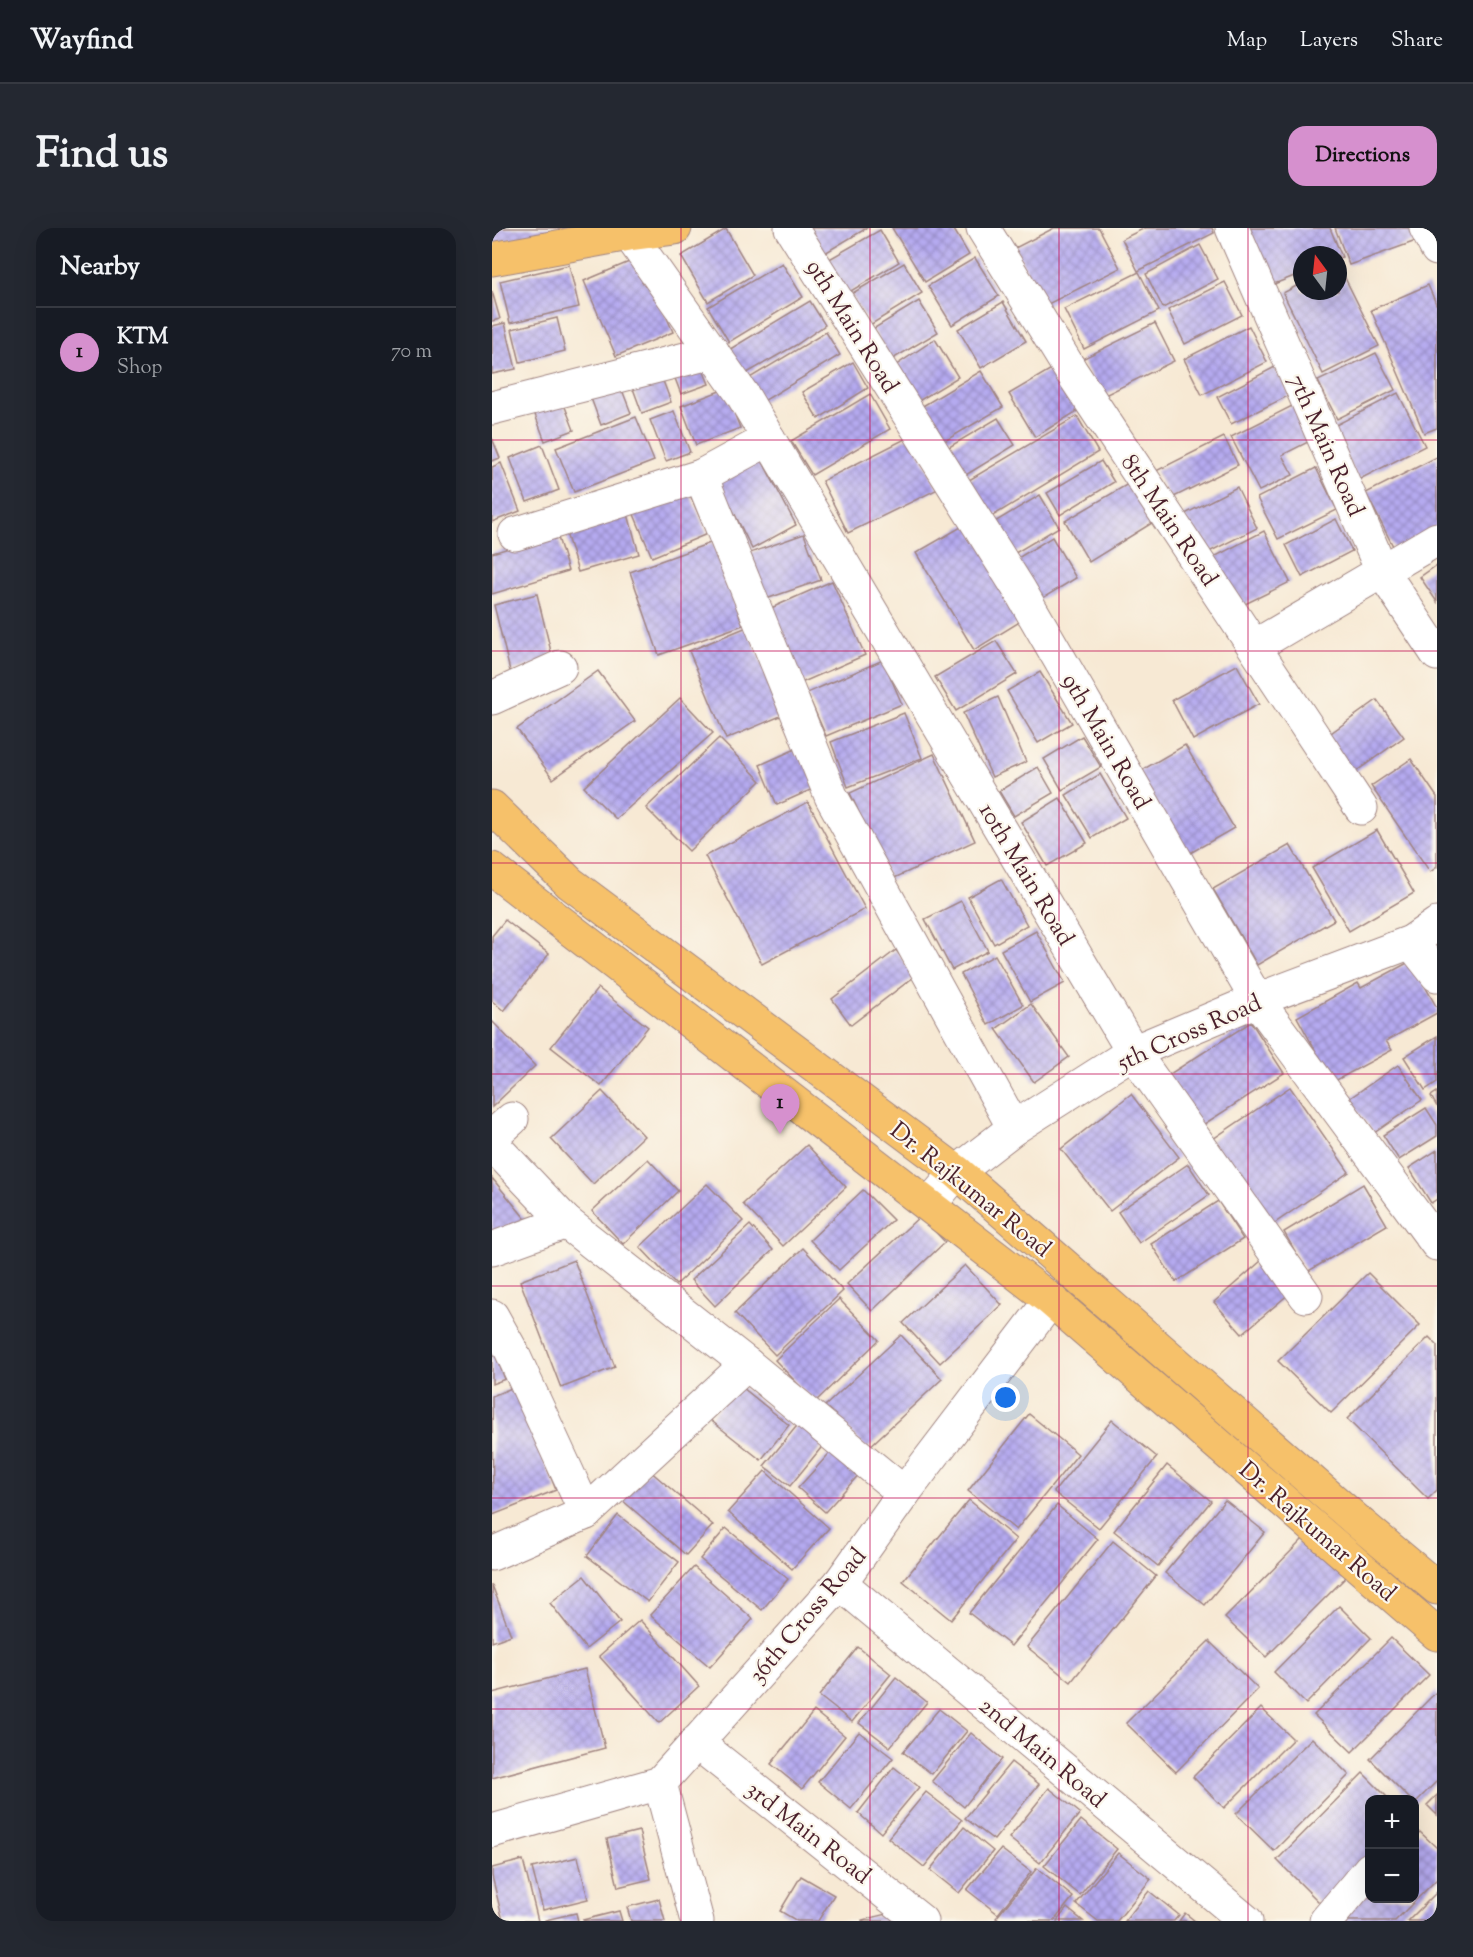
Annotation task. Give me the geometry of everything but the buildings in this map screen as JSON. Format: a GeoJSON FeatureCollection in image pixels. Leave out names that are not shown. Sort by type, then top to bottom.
{"type":"FeatureCollection","features":[{"type":"Feature","properties":{"kind":"main road"},"geometry":{"type":"LineString","coordinates":[[492,259],[629,231],[675,228]]}},
{"type":"Feature","properties":{"kind":"main road","name":"Dr. Rajkumar Road"},"geometry":{"type":"LineString","coordinates":[[492,807],[570,883],[957,1172],[1437,1588]]}},
{"type":"Feature","properties":{"kind":"main road","name":"Dr. Rajkumar Road"},"geometry":{"type":"LineString","coordinates":[[492,869],[1052,1300],[1437,1634]]}},
{"type":"Feature","properties":{"kind":"street","name":"9th Main Road"},"geometry":{"type":"LineString","coordinates":[[791,228],[1018,589],[1257,1000],[1437,1244]]}},
{"type":"Feature","properties":{"kind":"street","name":"8th Main Road"},"geometry":{"type":"LineString","coordinates":[[983,228],[1071,371],[1361,808]]}},
{"type":"Feature","properties":{"kind":"street","name":"7th Main Road"},"geometry":{"type":"LineString","coordinates":[[1232,228],[1382,571],[1437,654]]}},
{"type":"Feature","properties":{"kind":"street"},"geometry":{"type":"LineString","coordinates":[[1426,228],[1437,249]]}},
{"type":"Feature","properties":{"kind":"street","name":"10th Main Road"},"geometry":{"type":"LineString","coordinates":[[629,231],[742,394],[1133,1052],[1306,1296]]}},
{"type":"Feature","properties":{"kind":"street"},"geometry":{"type":"LineString","coordinates":[[492,408],[712,352]]}},
{"type":"Feature","properties":{"kind":"street"},"geometry":{"type":"LineString","coordinates":[[515,534],[700,476],[769,439]]}},
{"type":"Feature","properties":{"kind":"street"},"geometry":{"type":"LineString","coordinates":[[700,476],[831,796],[1014,1128]]}},
{"type":"Feature","properties":{"kind":"street"},"geometry":{"type":"LineString","coordinates":[[1255,646],[1437,539]]}},
{"type":"Feature","properties":{"kind":"street"},"geometry":{"type":"LineString","coordinates":[[492,698],[560,667]]}},
{"type":"Feature","properties":{"kind":"street","name":"5th Cross Road"},"geometry":{"type":"LineString","coordinates":[[929,1205],[957,1172],[1014,1128],[1133,1052],[1424,933]]}},
{"type":"Feature","properties":{"kind":"street"},"geometry":{"type":"LineString","coordinates":[[1424,933],[1437,975]]}},
{"type":"Feature","properties":{"kind":"street"},"geometry":{"type":"LineString","coordinates":[[492,1144],[566,1222],[747,1364],[904,1493]]}},
{"type":"Feature","properties":{"kind":"street"},"geometry":{"type":"LineString","coordinates":[[492,1249],[566,1222]]}},
{"type":"Feature","properties":{"kind":"street","name":"36th Cross Road"},"geometry":{"type":"LineString","coordinates":[[660,1783],[840,1583],[904,1493],[1052,1300]]}},
{"type":"Feature","properties":{"kind":"street"},"geometry":{"type":"LineString","coordinates":[[492,1316],[511,1350],[586,1513]]}},
{"type":"Feature","properties":{"kind":"street"},"geometry":{"type":"LineString","coordinates":[[492,1554],[586,1513],[747,1364]]}},
{"type":"Feature","properties":{"kind":"street","name":"2nd Main Road"},"geometry":{"type":"LineString","coordinates":[[840,1583],[1246,1921]]}},
{"type":"Feature","properties":{"kind":"street","name":"3rd Main Road"},"geometry":{"type":"LineString","coordinates":[[696,1742],[921,1921]]}},
{"type":"Feature","properties":{"kind":"street"},"geometry":{"type":"LineString","coordinates":[[492,1831],[660,1783],[697,1921]]}},
{"type":"Feature","properties":{"kind":"street"},"geometry":{"type":"LineString","coordinates":[[1326,1921],[1365,1875]]}},
{"type":"Feature","properties":{"kind":"place","name":"KTM"},"geometry":{"type":"Point","coordinates":[780,1134]}}]}
